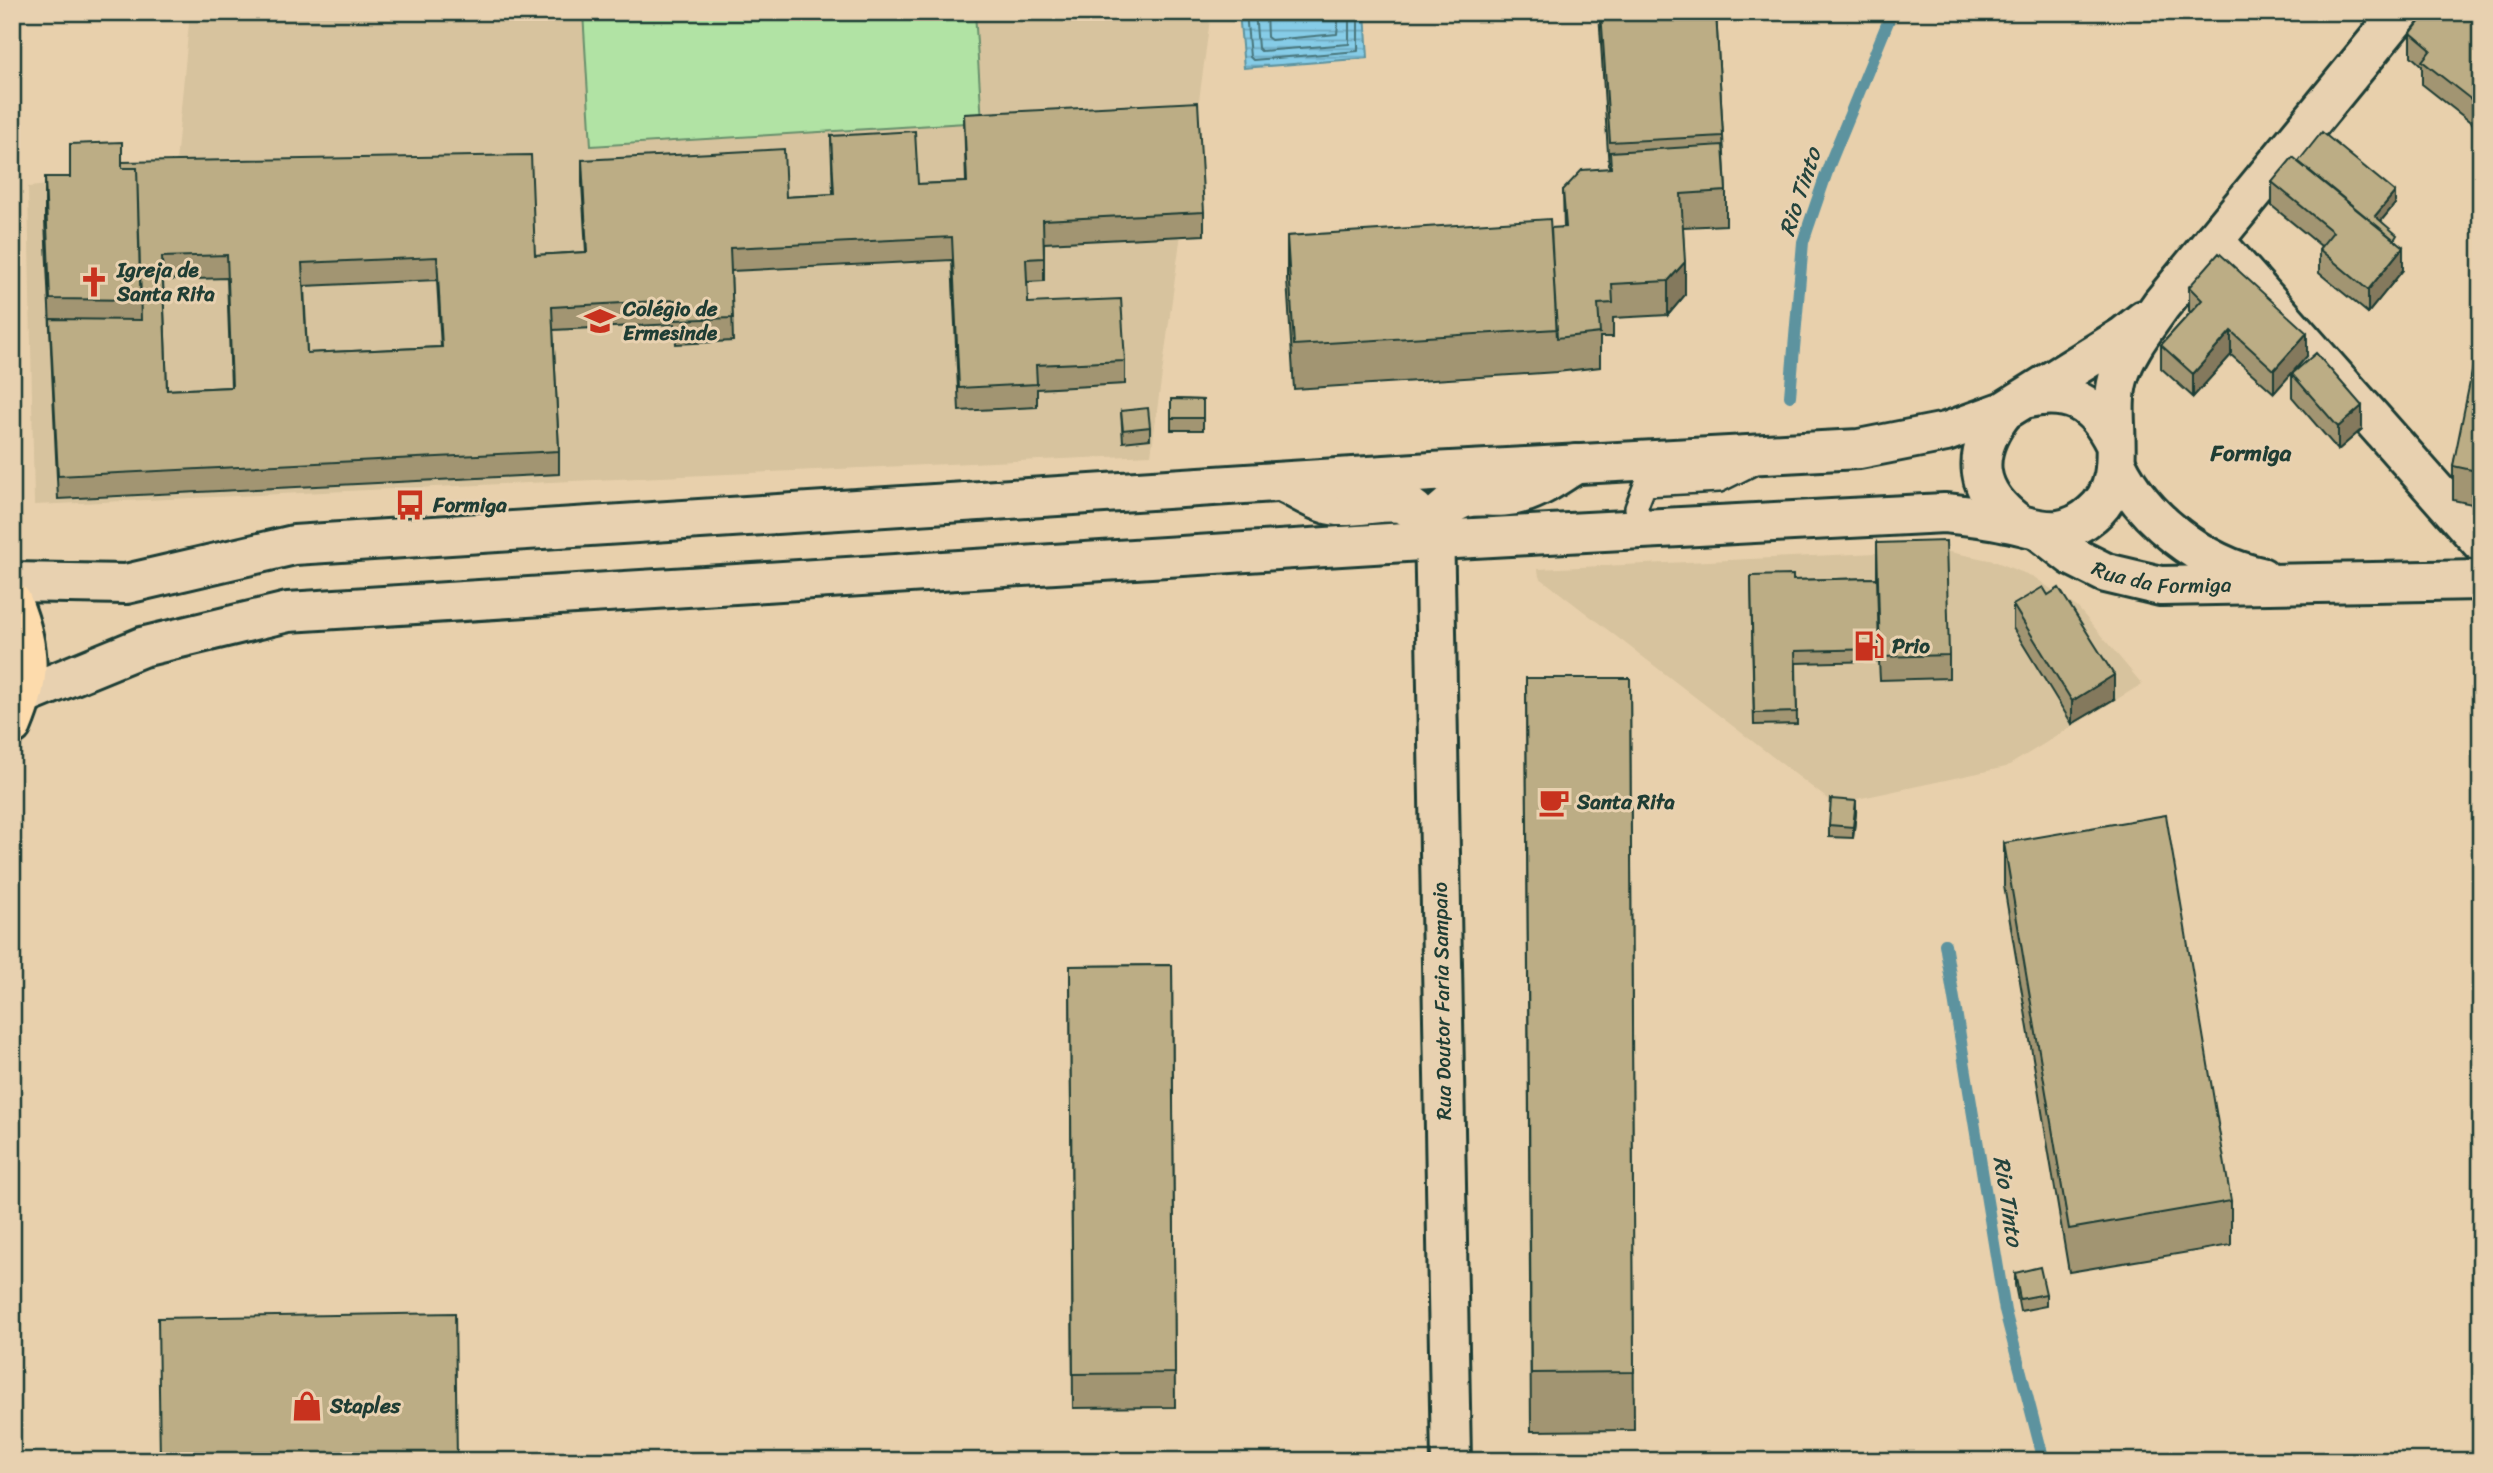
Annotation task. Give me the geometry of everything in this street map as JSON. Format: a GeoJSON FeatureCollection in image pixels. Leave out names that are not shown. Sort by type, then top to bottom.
{"type":"FeatureCollection","features":[{"type":"Feature","properties":{"kind":"main road"},"geometry":{"type":"LineString","coordinates":[[19,710],[142,647],[288,612],[1433,541],[1944,513],[2062,530],[2083,522],[2101,508],[2112,488],[2116,454],[2113,405],[2119,376],[2132,347],[2161,305],[2402,12]]}},
{"type":"Feature","properties":{"kind":"main road"},"geometry":{"type":"LineString","coordinates":[[2214,240],[2481,542]]}},
{"type":"Feature","properties":{"kind":"main road"},"geometry":{"type":"LineString","coordinates":[[2029,527],[2001,511],[1988,493],[1981,472],[1982,449],[1990,429],[2013,405],[2124,336],[2161,305]]}},
{"type":"Feature","properties":{"kind":"main road"},"geometry":{"type":"LineString","coordinates":[[12,582],[126,584],[294,545],[1576,464],[1859,449],[1946,432],[2044,394],[2066,396],[2088,405],[2104,422],[2116,454]]}},
{"type":"Feature","properties":{"kind":"main road","name":"Rua da Formiga"},"geometry":{"type":"LineString","coordinates":[[2116,454],[2130,491],[2172,533],[2210,557],[2256,576],[2294,583]]}},
{"type":"Feature","properties":{"kind":"main road"},"geometry":{"type":"LineString","coordinates":[[1433,541],[1434,521],[1447,505],[1467,496],[1523,493],[1576,464]]}},
{"type":"Feature","properties":{"kind":"main road"},"geometry":{"type":"LineString","coordinates":[[1286,484],[1334,506],[1389,502],[1414,508],[1424,519],[1433,541]]}},
{"type":"Feature","properties":{"kind":"main road","name":"Rua da Formiga"},"geometry":{"type":"LineString","coordinates":[[2029,527],[2072,556],[2106,573],[2161,586],[2481,580]]}},
{"type":"Feature","properties":{"kind":"main road","name":"Rua Doutor Faria Sampaio"},"geometry":{"type":"LineString","coordinates":[[1433,541],[1451,1461]]}},
{"type":"Feature","properties":{"kind":"main road"},"geometry":{"type":"LineString","coordinates":[[12,602],[26,637],[19,710]]}},
{"type":"Feature","properties":{"kind":"lane"},"geometry":{"type":"LineString","coordinates":[[1647,530],[1636,508],[1645,485],[1719,481],[1772,454]]}},
{"type":"Feature","properties":{"kind":"shaded area","name":"Colégio de Ermesinde"},"geometry":{"type":"Polygon","coordinates":[[[190,12],[1211,12],[1151,455],[34,505],[28,187],[175,173],[190,12]]]}},
{"type":"Feature","properties":{"kind":"shaded area","name":"Prio"},"geometry":{"type":"Polygon","coordinates":[[[1940,550],[1994,561],[2034,577],[2078,608],[2142,684],[2006,767],[1834,804],[1539,577],[1538,569],[1940,550]]]}},
{"type":"Feature","properties":{"kind":"green space"},"geometry":{"type":"Polygon","coordinates":[[[583,12],[975,12],[982,122],[591,146],[583,12]]]}},
{"type":"Feature","properties":{"kind":"water"},"geometry":{"type":"Polygon","coordinates":[[[1239,12],[1365,12],[1368,58],[1244,68],[1239,12]]]}},
{"type":"Feature","properties":{"kind":"building"},"geometry":{"type":"Polygon","coordinates":[[[1601,12],[1716,12],[1723,136],[1610,142],[1601,12]]]}},
{"type":"Feature","properties":{"kind":"building"},"geometry":{"type":"Polygon","coordinates":[[[2427,12],[2481,12],[2481,92],[2473,101],[2422,61],[2431,50],[2411,33],[2427,12]]]}},
{"type":"Feature","properties":{"kind":"building"},"geometry":{"type":"Polygon","coordinates":[[[1198,102],[1204,212],[1043,220],[1044,258],[1026,259],[1028,303],[1121,299],[1125,361],[1036,365],[1037,384],[959,388],[952,237],[730,248],[733,318],[676,320],[675,300],[552,307],[559,451],[58,476],[50,319],[141,320],[137,168],[122,168],[122,162],[531,155],[535,255],[587,252],[582,160],[784,149],[786,197],[834,194],[831,136],[915,131],[918,184],[967,182],[964,114],[1198,102]],[[227,255],[162,257],[167,390],[232,387],[227,255]],[[437,257],[302,263],[307,353],[442,347],[437,257]]]}},
{"type":"Feature","properties":{"kind":"building"},"geometry":{"type":"Polygon","coordinates":[[[2322,132],[2395,192],[2375,216],[2397,235],[2394,240],[2298,162],[2322,132]]]}},
{"type":"Feature","properties":{"kind":"building","name":"Igreja de Santa Rita"},"geometry":{"type":"Polygon","coordinates":[[[122,142],[122,168],[137,168],[141,300],[50,299],[45,177],[70,177],[70,144],[122,142]]]}},
{"type":"Feature","properties":{"kind":"building"},"geometry":{"type":"Polygon","coordinates":[[[1723,145],[1726,191],[1681,194],[1685,262],[1668,281],[1612,284],[1613,303],[1598,304],[1600,333],[1557,338],[1551,228],[1566,227],[1563,190],[1582,170],[1611,168],[1610,152],[1723,145]]]}},
{"type":"Feature","properties":{"kind":"building"},"geometry":{"type":"Polygon","coordinates":[[[2293,157],[2403,247],[2368,290],[2319,249],[2333,232],[2272,182],[2293,157]]]}},
{"type":"Feature","properties":{"kind":"building"},"geometry":{"type":"Polygon","coordinates":[[[1550,219],[1557,329],[1294,345],[1287,236],[1550,219]]]}},
{"type":"Feature","properties":{"kind":"building"},"geometry":{"type":"Polygon","coordinates":[[[2219,253],[2307,333],[2274,370],[2231,331],[2193,374],[2161,345],[2202,300],[2189,287],[2219,253]]]}},
{"type":"Feature","properties":{"kind":"building"},"geometry":{"type":"Polygon","coordinates":[[[2478,342],[2481,343],[2481,472],[2453,466],[2478,342]]]}},
{"type":"Feature","properties":{"kind":"building"},"geometry":{"type":"Polygon","coordinates":[[[2316,353],[2362,406],[2338,427],[2292,374],[2316,353]]]}},
{"type":"Feature","properties":{"kind":"building"},"geometry":{"type":"Polygon","coordinates":[[[1171,399],[1203,400],[1203,418],[1171,418],[1171,399]]]}},
{"type":"Feature","properties":{"kind":"building"},"geometry":{"type":"Polygon","coordinates":[[[1148,408],[1150,427],[1123,430],[1121,411],[1148,408]]]}},
{"type":"Feature","properties":{"kind":"building"},"geometry":{"type":"Polygon","coordinates":[[[1946,541],[1949,655],[1880,657],[1877,543],[1946,541]]]}},
{"type":"Feature","properties":{"kind":"building"},"geometry":{"type":"Polygon","coordinates":[[[1793,575],[1793,580],[1877,578],[1879,649],[1795,651],[1797,712],[1754,713],[1751,576],[1793,575]]]}},
{"type":"Feature","properties":{"kind":"building"},"geometry":{"type":"Polygon","coordinates":[[[2043,587],[2048,595],[2059,588],[2114,675],[2072,701],[2013,605],[2043,587]]]}},
{"type":"Feature","properties":{"kind":"building"},"geometry":{"type":"Polygon","coordinates":[[[1526,678],[1630,678],[1634,1372],[1531,1373],[1526,678]]]}},
{"type":"Feature","properties":{"kind":"building"},"geometry":{"type":"Polygon","coordinates":[[[1831,799],[1856,801],[1853,827],[1829,825],[1831,799]]]}},
{"type":"Feature","properties":{"kind":"building"},"geometry":{"type":"Polygon","coordinates":[[[2166,815],[2231,1201],[2069,1229],[2004,843],[2166,815]]]}},
{"type":"Feature","properties":{"kind":"building"},"geometry":{"type":"Polygon","coordinates":[[[1172,965],[1175,1373],[1073,1374],[1070,966],[1172,965]]]}},
{"type":"Feature","properties":{"kind":"building"},"geometry":{"type":"Polygon","coordinates":[[[2040,1267],[2046,1294],[2020,1299],[2015,1273],[2040,1267]]]}},
{"type":"Feature","properties":{"kind":"building","name":"Staples"},"geometry":{"type":"Polygon","coordinates":[[[455,1313],[457,1461],[160,1461],[158,1318],[455,1313]]]}},
{"type":"Feature","properties":{"kind":"waterway","name":"Rio Tinto"},"geometry":{"type":"LineString","coordinates":[[1790,396],[1803,242],[1830,163],[1892,12]]}},
{"type":"Feature","properties":{"kind":"waterway","name":"Rio Tinto"},"geometry":{"type":"LineString","coordinates":[[1945,944],[2005,1311],[2044,1461]]}},
{"type":"Feature","properties":{"kind":"place","name":"Igreja de Santa Rita"},"geometry":{"type":"Point","coordinates":[94,282]}},
{"type":"Feature","properties":{"kind":"place","name":"Colégio de Ermesinde"},"geometry":{"type":"Point","coordinates":[600,321]}},
{"type":"Feature","properties":{"kind":"place","name":"Formiga"},"geometry":{"type":"Point","coordinates":[410,505]}},
{"type":"Feature","properties":{"kind":"place","name":"Prio"},"geometry":{"type":"Point","coordinates":[1869,646]}},
{"type":"Feature","properties":{"kind":"place","name":"Santa Rita"},"geometry":{"type":"Point","coordinates":[1554,802]}},
{"type":"Feature","properties":{"kind":"place","name":"Staples"},"geometry":{"type":"Point","coordinates":[307,1406]}},
{"type":"Feature","properties":{"kind":"district","name":"Formiga"},"geometry":{"type":"Point","coordinates":[2251,453]}}]}
